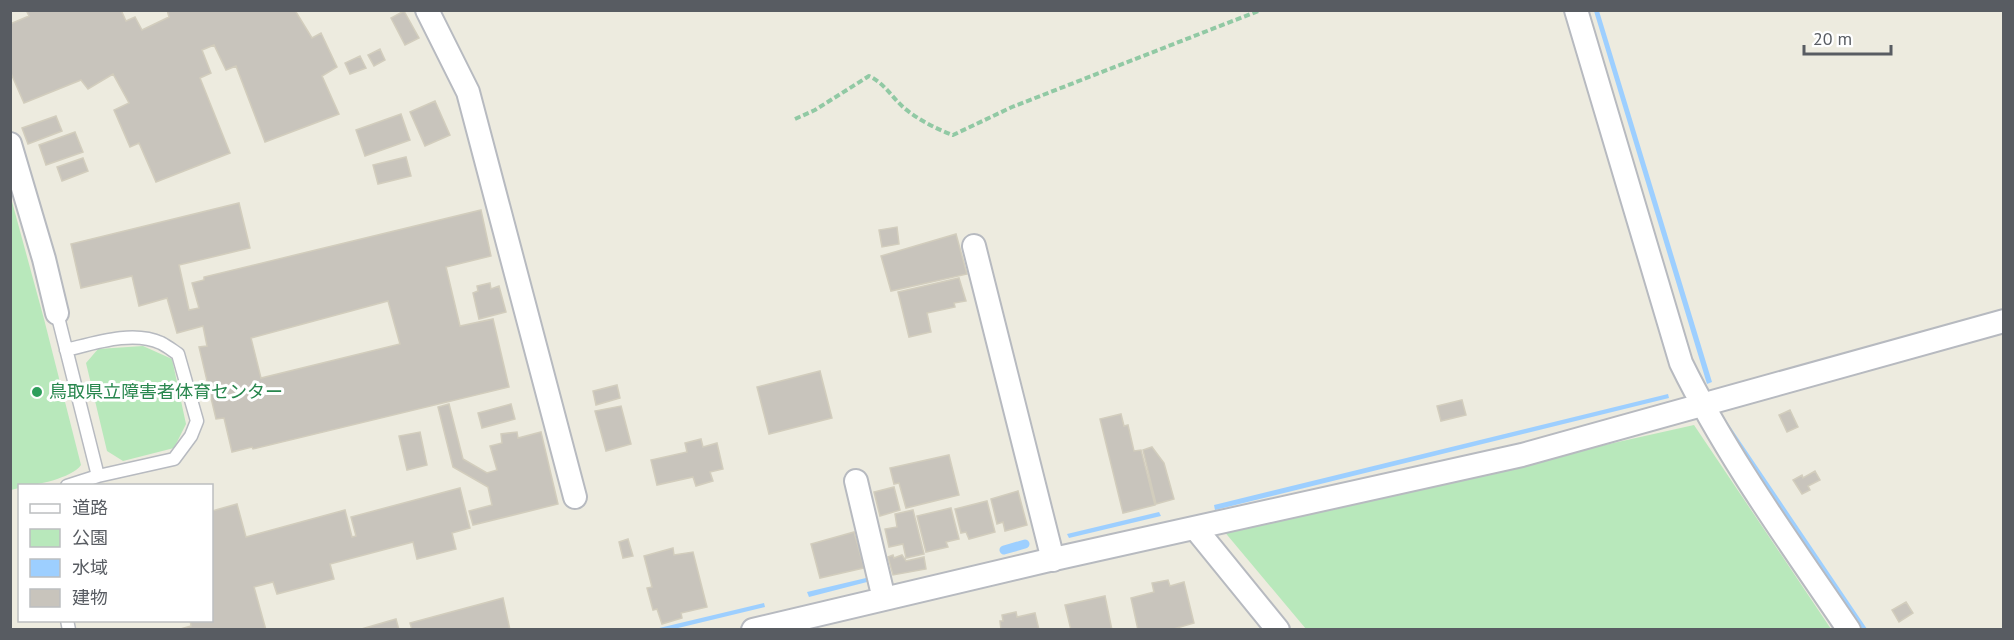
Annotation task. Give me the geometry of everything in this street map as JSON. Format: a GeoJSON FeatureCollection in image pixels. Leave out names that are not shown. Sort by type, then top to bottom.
{"type":"FeatureCollection","features":[{"type":"Feature","properties":{"kind":"street"},"geometry":{"type":"LineString","coordinates":[[427,10],[468,92],[575,496]]}},
{"type":"Feature","properties":{"kind":"street"},"geometry":{"type":"LineString","coordinates":[[1576,10],[1681,363],[1701,404],[1749,482],[1849,630]]}},
{"type":"Feature","properties":{"kind":"street"},"geometry":{"type":"LineString","coordinates":[[10,144],[44,259],[57,313]]}},
{"type":"Feature","properties":{"kind":"street"},"geometry":{"type":"LineString","coordinates":[[974,246],[1053,560]]}},
{"type":"Feature","properties":{"kind":"street"},"geometry":{"type":"LineString","coordinates":[[753,630],[808,623],[884,599],[1522,455],[2004,321]]}},
{"type":"Feature","properties":{"kind":"street"},"geometry":{"type":"LineString","coordinates":[[856,481],[884,599]]}},
{"type":"Feature","properties":{"kind":"street"},"geometry":{"type":"LineString","coordinates":[[1195,528],[1278,630]]}},
{"type":"Feature","properties":{"kind":"lane"},"geometry":{"type":"LineString","coordinates":[[57,313],[98,476]]}},
{"type":"Feature","properties":{"kind":"lane"},"geometry":{"type":"LineString","coordinates":[[66,350],[96,342],[139,337],[161,343],[178,354],[197,421],[191,436],[174,459],[73,484]]}},
{"type":"Feature","properties":{"kind":"path"},"geometry":{"type":"LineString","coordinates":[[795,119],[814,110],[868,76],[880,81],[904,108],[953,135],[1012,107],[1261,10]]}},
{"type":"Feature","properties":{"kind":"green space","name":"鳥取県立障害者体育センター"},"geometry":{"type":"Polygon","coordinates":[[[11,198],[81,465],[62,477],[40,484],[18,484],[18,488],[11,490],[11,198]]]}},
{"type":"Feature","properties":{"kind":"green space"},"geometry":{"type":"Polygon","coordinates":[[[143,346],[172,359],[186,424],[174,448],[123,461],[107,451],[86,363],[98,349],[143,346]]]}},
{"type":"Feature","properties":{"kind":"green space"},"geometry":{"type":"Polygon","coordinates":[[[1694,425],[1831,629],[1306,629],[1223,530],[1694,425]]]}},
{"type":"Feature","properties":{"kind":"water"},"geometry":{"type":"Polygon","coordinates":[[[1594,11],[1599,11],[1712,382],[1707,384],[1594,11]]]}},
{"type":"Feature","properties":{"kind":"water"},"geometry":{"type":"Polygon","coordinates":[[[1668,394],[1669,398],[1215,510],[1214,505],[1668,394]]]}},
{"type":"Feature","properties":{"kind":"water"},"geometry":{"type":"Polygon","coordinates":[[[1721,413],[1867,629],[1862,629],[1718,416],[1721,413]]]}},
{"type":"Feature","properties":{"kind":"water"},"geometry":{"type":"Polygon","coordinates":[[[1159,512],[1161,516],[1069,538],[1067,534],[1159,512]]]}},
{"type":"Feature","properties":{"kind":"water"},"geometry":{"type":"Polygon","coordinates":[[[866,578],[867,582],[809,597],[807,592],[866,578]]]}},
{"type":"Feature","properties":{"kind":"water"},"geometry":{"type":"Polygon","coordinates":[[[764,603],[765,607],[674,629],[655,629],[764,603]]]}},
{"type":"Feature","properties":{"kind":"building"},"geometry":{"type":"Polygon","coordinates":[[[26,10],[121,10],[126,21],[135,17],[142,30],[169,17],[167,10],[299,10],[296,12],[312,38],[321,33],[337,67],[322,76],[339,114],[265,142],[236,66],[226,70],[214,45],[202,50],[211,73],[200,78],[230,153],[156,182],[139,143],[130,147],[114,110],[129,103],[113,74],[88,89],[81,80],[24,103],[10,71],[10,24],[29,16],[26,10]]]}},
{"type":"Feature","properties":{"kind":"building"},"geometry":{"type":"Polygon","coordinates":[[[404,11],[419,38],[405,45],[391,18],[404,11]]]}},
{"type":"Feature","properties":{"kind":"building"},"geometry":{"type":"Polygon","coordinates":[[[380,49],[385,60],[374,66],[368,55],[380,49]]]}},
{"type":"Feature","properties":{"kind":"building"},"geometry":{"type":"Polygon","coordinates":[[[360,56],[366,68],[350,74],[345,63],[360,56]]]}},
{"type":"Feature","properties":{"kind":"building"},"geometry":{"type":"Polygon","coordinates":[[[435,101],[450,135],[425,146],[410,112],[435,101]]]}},
{"type":"Feature","properties":{"kind":"building"},"geometry":{"type":"Polygon","coordinates":[[[401,114],[410,140],[365,156],[356,130],[401,114]]]}},
{"type":"Feature","properties":{"kind":"building"},"geometry":{"type":"Polygon","coordinates":[[[56,116],[62,131],[28,144],[22,128],[56,116]]]}},
{"type":"Feature","properties":{"kind":"building"},"geometry":{"type":"Polygon","coordinates":[[[75,132],[83,152],[46,165],[39,145],[75,132]]]}},
{"type":"Feature","properties":{"kind":"building"},"geometry":{"type":"Polygon","coordinates":[[[406,157],[411,176],[378,184],[373,165],[406,157]]]}},
{"type":"Feature","properties":{"kind":"building"},"geometry":{"type":"Polygon","coordinates":[[[83,158],[88,171],[62,181],[57,167],[83,158]]]}},
{"type":"Feature","properties":{"kind":"building"},"geometry":{"type":"Polygon","coordinates":[[[239,203],[250,248],[179,265],[189,310],[199,308],[192,283],[204,280],[204,277],[481,210],[491,256],[446,267],[460,326],[493,319],[509,387],[253,449],[252,447],[232,452],[224,418],[216,419],[199,347],[207,346],[203,326],[177,333],[167,298],[139,306],[132,276],[81,288],[71,244],[239,203]],[[388,301],[251,338],[261,378],[400,344],[388,301]]]}},
{"type":"Feature","properties":{"kind":"building"},"geometry":{"type":"Polygon","coordinates":[[[897,227],[899,244],[882,247],[879,230],[897,227]]]}},
{"type":"Feature","properties":{"kind":"building"},"geometry":{"type":"Polygon","coordinates":[[[956,234],[967,274],[891,291],[881,256],[956,234]]]}},
{"type":"Feature","properties":{"kind":"building"},"geometry":{"type":"Polygon","coordinates":[[[959,278],[966,301],[954,303],[955,307],[927,313],[931,332],[909,337],[898,292],[959,278]]]}},
{"type":"Feature","properties":{"kind":"building"},"geometry":{"type":"Polygon","coordinates":[[[490,283],[491,289],[499,286],[506,312],[479,319],[473,293],[478,291],[477,286],[490,283]]]}},
{"type":"Feature","properties":{"kind":"building"},"geometry":{"type":"Polygon","coordinates":[[[820,371],[832,418],[769,434],[757,387],[820,371]]]}},
{"type":"Feature","properties":{"kind":"building"},"geometry":{"type":"Polygon","coordinates":[[[617,385],[620,398],[596,405],[593,391],[617,385]]]}},
{"type":"Feature","properties":{"kind":"building"},"geometry":{"type":"Polygon","coordinates":[[[1462,400],[1466,415],[1441,421],[1437,406],[1462,400]]]}},
{"type":"Feature","properties":{"kind":"building"},"geometry":{"type":"Polygon","coordinates":[[[449,404],[463,459],[487,473],[497,470],[490,446],[502,443],[501,434],[517,432],[518,438],[541,432],[558,504],[473,525],[469,511],[492,505],[488,487],[453,467],[438,407],[449,404]]]}},
{"type":"Feature","properties":{"kind":"building"},"geometry":{"type":"Polygon","coordinates":[[[511,404],[515,419],[482,428],[478,413],[511,404]]]}},
{"type":"Feature","properties":{"kind":"building"},"geometry":{"type":"Polygon","coordinates":[[[621,406],[631,444],[606,451],[595,411],[621,406]]]}},
{"type":"Feature","properties":{"kind":"building"},"geometry":{"type":"Polygon","coordinates":[[[1790,410],[1798,427],[1787,432],[1779,415],[1790,410]]]}},
{"type":"Feature","properties":{"kind":"building"},"geometry":{"type":"Polygon","coordinates":[[[1121,414],[1124,426],[1128,425],[1134,451],[1141,450],[1155,505],[1123,513],[1100,419],[1121,414]]]}},
{"type":"Feature","properties":{"kind":"building"},"geometry":{"type":"Polygon","coordinates":[[[420,432],[427,465],[407,470],[399,436],[420,432]]]}},
{"type":"Feature","properties":{"kind":"building"},"geometry":{"type":"Polygon","coordinates":[[[701,439],[703,447],[717,443],[723,469],[710,472],[713,481],[696,486],[693,477],[657,485],[651,460],[687,452],[685,443],[701,439]]]}},
{"type":"Feature","properties":{"kind":"building"},"geometry":{"type":"Polygon","coordinates":[[[1152,447],[1164,463],[1174,499],[1156,504],[1143,450],[1152,447]]]}},
{"type":"Feature","properties":{"kind":"building"},"geometry":{"type":"Polygon","coordinates":[[[949,455],[959,495],[906,508],[899,483],[894,484],[890,468],[949,455]]]}},
{"type":"Feature","properties":{"kind":"building"},"geometry":{"type":"Polygon","coordinates":[[[1815,471],[1820,480],[1808,486],[1810,490],[1802,494],[1793,480],[1802,475],[1803,478],[1815,471]]]}},
{"type":"Feature","properties":{"kind":"building"},"geometry":{"type":"Polygon","coordinates":[[[894,487],[900,510],[880,516],[874,492],[894,487]]]}},
{"type":"Feature","properties":{"kind":"building"},"geometry":{"type":"Polygon","coordinates":[[[460,488],[470,528],[452,533],[456,549],[417,559],[413,542],[330,564],[334,579],[277,594],[273,582],[254,587],[266,630],[177,630],[191,626],[190,622],[213,622],[213,511],[237,504],[246,537],[345,510],[352,537],[356,536],[351,517],[460,488]]]}},
{"type":"Feature","properties":{"kind":"building"},"geometry":{"type":"Polygon","coordinates":[[[1018,491],[1027,525],[1005,531],[1003,522],[997,524],[991,499],[1018,491]]]}},
{"type":"Feature","properties":{"kind":"building"},"geometry":{"type":"Polygon","coordinates":[[[987,501],[995,532],[969,539],[966,532],[961,533],[955,509],[987,501]]]}},
{"type":"Feature","properties":{"kind":"building"},"geometry":{"type":"Polygon","coordinates":[[[951,508],[959,539],[946,542],[948,547],[926,552],[917,516],[951,508]]]}},
{"type":"Feature","properties":{"kind":"building"},"geometry":{"type":"Polygon","coordinates":[[[913,510],[924,554],[906,558],[903,544],[889,547],[885,529],[897,527],[895,514],[913,510]]]}},
{"type":"Feature","properties":{"kind":"building"},"geometry":{"type":"Polygon","coordinates":[[[854,532],[864,568],[820,578],[811,544],[854,532]]]}},
{"type":"Feature","properties":{"kind":"building"},"geometry":{"type":"Polygon","coordinates":[[[628,539],[633,556],[623,558],[619,542],[628,539]]]}},
{"type":"Feature","properties":{"kind":"building"},"geometry":{"type":"Polygon","coordinates":[[[673,548],[674,555],[693,552],[707,607],[681,613],[682,618],[662,624],[657,609],[653,610],[647,588],[652,587],[644,556],[673,548]]]}},
{"type":"Feature","properties":{"kind":"building"},"geometry":{"type":"Polygon","coordinates":[[[893,555],[894,558],[902,555],[906,561],[924,557],[926,569],[893,575],[888,557],[893,555]]]}},
{"type":"Feature","properties":{"kind":"building"},"geometry":{"type":"Polygon","coordinates":[[[1168,580],[1170,586],[1184,582],[1194,623],[1170,630],[1138,630],[1131,598],[1154,592],[1152,583],[1168,580]]]}},
{"type":"Feature","properties":{"kind":"building"},"geometry":{"type":"Polygon","coordinates":[[[1105,596],[1112,630],[1071,630],[1065,605],[1105,596]]]}},
{"type":"Feature","properties":{"kind":"building"},"geometry":{"type":"Polygon","coordinates":[[[503,598],[510,630],[412,630],[410,623],[503,598]]]}},
{"type":"Feature","properties":{"kind":"building"},"geometry":{"type":"Polygon","coordinates":[[[1906,602],[1913,613],[1899,622],[1892,610],[1906,602]]]}},
{"type":"Feature","properties":{"kind":"building"},"geometry":{"type":"Polygon","coordinates":[[[1016,612],[1017,617],[1035,613],[1039,630],[1001,630],[1002,615],[1016,612]]]}},
{"type":"Feature","properties":{"kind":"building"},"geometry":{"type":"Polygon","coordinates":[[[396,619],[399,630],[358,630],[396,619]]]}},
{"type":"Feature","properties":{"kind":"waterway"},"geometry":{"type":"LineString","coordinates":[[1004,550],[1025,544]]}},
{"type":"Feature","properties":{"kind":"place","name":"鳥取県立障害者体育センター"},"geometry":{"type":"Point","coordinates":[37,392]}}]}
